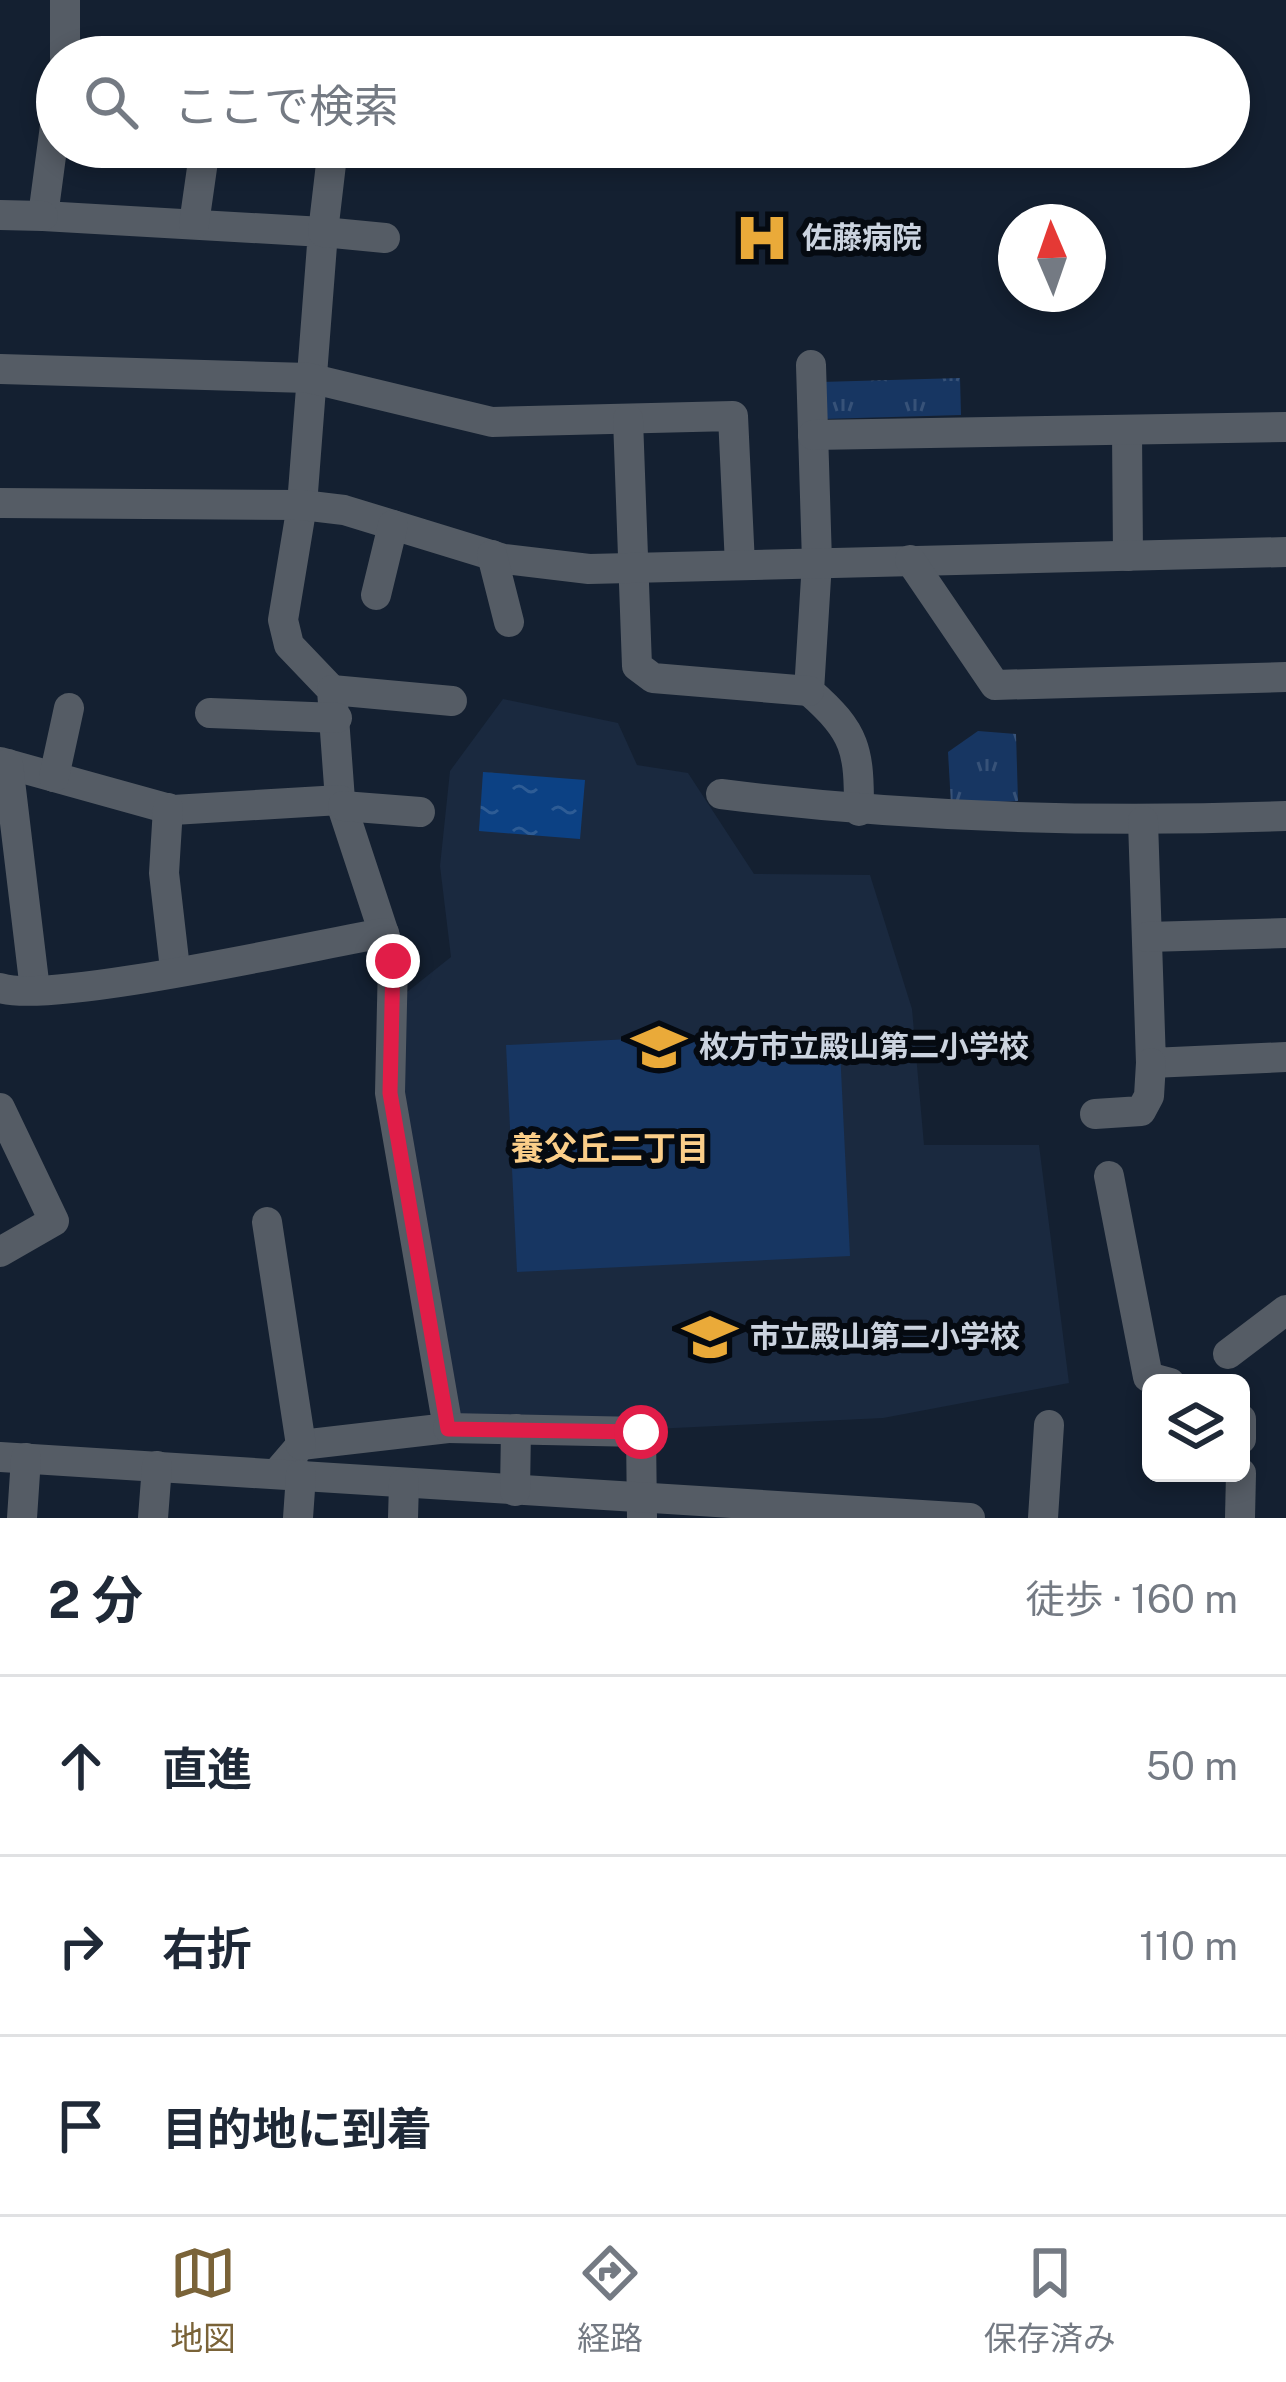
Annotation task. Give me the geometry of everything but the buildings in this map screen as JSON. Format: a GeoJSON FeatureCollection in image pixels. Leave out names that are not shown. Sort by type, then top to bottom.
{"type":"FeatureCollection","features":[{"type":"Feature","properties":{"kind":"street"},"geometry":{"type":"LineString","coordinates":[[65,0],[65,36]]}},
{"type":"Feature","properties":{"kind":"street"},"geometry":{"type":"LineString","coordinates":[[44,216],[50,168]]}},
{"type":"Feature","properties":{"kind":"street"},"geometry":{"type":"LineString","coordinates":[[194,224],[202,168]]}},
{"type":"Feature","properties":{"kind":"street"},"geometry":{"type":"LineString","coordinates":[[330,168],[309,378],[302,505],[283,620],[289,645],[334,704],[342,803],[393,961],[390,1093],[448,1429]]}},
{"type":"Feature","properties":{"kind":"street"},"geometry":{"type":"LineString","coordinates":[[0,214],[385,238]]}},
{"type":"Feature","properties":{"kind":"street"},"geometry":{"type":"LineString","coordinates":[[0,369],[309,378],[492,422],[734,416],[740,565]]}},
{"type":"Feature","properties":{"kind":"street"},"geometry":{"type":"LineString","coordinates":[[809,691],[817,562],[811,375]]}},
{"type":"Feature","properties":{"kind":"street"},"geometry":{"type":"LineString","coordinates":[[628,419],[637,666],[652,678],[809,691],[833,712],[859,754],[859,811]]}},
{"type":"Feature","properties":{"kind":"street"},"geometry":{"type":"LineString","coordinates":[[813,435],[1286,427]]}},
{"type":"Feature","properties":{"kind":"street"},"geometry":{"type":"LineString","coordinates":[[1127,430],[1128,556]]}},
{"type":"Feature","properties":{"kind":"street"},"geometry":{"type":"LineString","coordinates":[[0,503],[302,505],[393,525],[492,555],[589,569],[1286,552]]}},
{"type":"Feature","properties":{"kind":"street"},"geometry":{"type":"LineString","coordinates":[[376,595],[393,525]]}},
{"type":"Feature","properties":{"kind":"street"},"geometry":{"type":"LineString","coordinates":[[492,555],[509,622]]}},
{"type":"Feature","properties":{"kind":"street"},"geometry":{"type":"LineString","coordinates":[[910,560],[995,686],[1286,677]]}},
{"type":"Feature","properties":{"kind":"street"},"geometry":{"type":"LineString","coordinates":[[210,713],[452,701]]}},
{"type":"Feature","properties":{"kind":"street"},"geometry":{"type":"LineString","coordinates":[[53,777],[69,708]]}},
{"type":"Feature","properties":{"kind":"street"},"geometry":{"type":"LineString","coordinates":[[35,990],[4,763],[168,808],[342,803],[420,812]]}},
{"type":"Feature","properties":{"kind":"street"},"geometry":{"type":"LineString","coordinates":[[721,794],[859,811],[1143,821],[1286,816]]}},
{"type":"Feature","properties":{"kind":"street"},"geometry":{"type":"LineString","coordinates":[[168,808],[164,873],[175,969]]}},
{"type":"Feature","properties":{"kind":"street"},"geometry":{"type":"LineString","coordinates":[[1095,1114],[1141,1111],[1149,1096],[1143,821]]}},
{"type":"Feature","properties":{"kind":"street"},"geometry":{"type":"LineString","coordinates":[[0,988],[35,990],[384,933]]}},
{"type":"Feature","properties":{"kind":"street"},"geometry":{"type":"LineString","coordinates":[[1147,937],[1286,933]]}},
{"type":"Feature","properties":{"kind":"street"},"geometry":{"type":"LineString","coordinates":[[1150,1063],[1286,1058]]}},
{"type":"Feature","properties":{"kind":"street"},"geometry":{"type":"LineString","coordinates":[[0,1108],[54,1221],[0,1252]]}},
{"type":"Feature","properties":{"kind":"street"},"geometry":{"type":"LineString","coordinates":[[1109,1176],[1147,1374]]}},
{"type":"Feature","properties":{"kind":"street"},"geometry":{"type":"LineString","coordinates":[[267,1222],[298,1518]]}},
{"type":"Feature","properties":{"kind":"street"},"geometry":{"type":"LineString","coordinates":[[1228,1354],[1284,1318]]}},
{"type":"Feature","properties":{"kind":"street"},"geometry":{"type":"LineString","coordinates":[[1043,1518],[1049,1425]]}},
{"type":"Feature","properties":{"kind":"street"},"geometry":{"type":"LineString","coordinates":[[293,1464],[448,1429],[641,1432],[642,1509]]}},
{"type":"Feature","properties":{"kind":"street"},"geometry":{"type":"LineString","coordinates":[[497,1500],[516,1429]]}},
{"type":"Feature","properties":{"kind":"street"},"geometry":{"type":"LineString","coordinates":[[22,1518],[13,1457],[157,1466],[293,1464],[497,1500],[970,1518]]}},
{"type":"Feature","properties":{"kind":"street"},"geometry":{"type":"LineString","coordinates":[[153,1518],[157,1466]]}},
{"type":"Feature","properties":{"kind":"street"},"geometry":{"type":"LineString","coordinates":[[1240,1482],[1240,1518]]}},
{"type":"Feature","properties":{"kind":"street"},"geometry":{"type":"LineString","coordinates":[[403,1518],[404,1483]]}},
{"type":"Feature","properties":{"kind":"shaded area","name":"枚方市立殿山第二小学校"},"geometry":{"type":"Polygon","coordinates":[[[503,699],[618,723],[637,765],[688,773],[754,874],[870,875],[912,1009],[924,1145],[1039,1145],[1069,1383],[883,1418],[653,1429],[455,1420],[400,1085],[407,992],[451,957],[440,866],[450,771],[503,699]]]}},
{"type":"Feature","properties":{"kind":"green space"},"geometry":{"type":"Polygon","coordinates":[[[960,378],[961,415],[822,419],[821,382],[960,378]]]}},
{"type":"Feature","properties":{"kind":"green space"},"geometry":{"type":"Polygon","coordinates":[[[978,731],[1016,734],[1018,801],[951,804],[948,752],[978,731]]]}},
{"type":"Feature","properties":{"kind":"green space"},"geometry":{"type":"Polygon","coordinates":[[[839,1029],[850,1256],[517,1272],[506,1045],[839,1029]]]}},
{"type":"Feature","properties":{"kind":"water"},"geometry":{"type":"Polygon","coordinates":[[[483,772],[585,780],[580,839],[479,831],[483,772]]]}},
{"type":"Feature","properties":{"kind":"place","name":"佐藤病院"},"geometry":{"type":"Point","coordinates":[762,238]}},
{"type":"Feature","properties":{"kind":"place","name":"枚方市立殿山第二小学校"},"geometry":{"type":"Point","coordinates":[659,1047]}},
{"type":"Feature","properties":{"kind":"place","name":"市立殿山第二小学校"},"geometry":{"type":"Point","coordinates":[710,1337]}},
{"type":"Feature","properties":{"kind":"district","name":"養父丘二丁目"},"geometry":{"type":"Point","coordinates":[610,1148]}},
{"type":"Feature","properties":{"kind":"route"},"geometry":{"type":"LineString","coordinates":[[393,961],[390,1093],[448,1429],[641,1432]]}}]}
